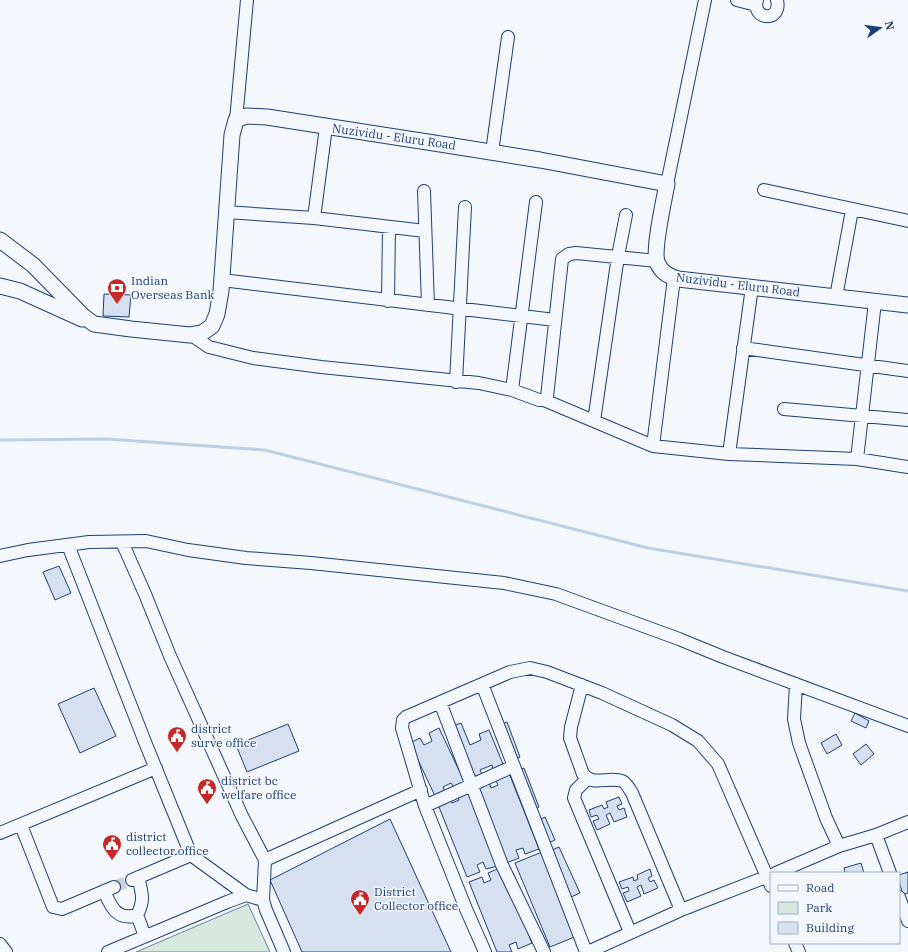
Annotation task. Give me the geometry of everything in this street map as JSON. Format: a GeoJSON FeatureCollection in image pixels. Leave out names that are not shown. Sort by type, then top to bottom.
{"type":"FeatureCollection","features":[{"type":"Feature","properties":{"kind":"main road","name":"Nuzividu - Eluru Road"},"geometry":{"type":"LineString","coordinates":[[236,120],[246,116],[267,117],[492,152],[667,184]]}},
{"type":"Feature","properties":{"kind":"main road"},"geometry":{"type":"LineString","coordinates":[[0,286],[20,291],[94,324],[190,334],[202,333],[212,326],[217,314],[222,280],[232,135],[236,120]]}},
{"type":"Feature","properties":{"kind":"main road"},"geometry":{"type":"LineString","coordinates":[[657,261],[656,250],[667,184]]}},
{"type":"Feature","properties":{"kind":"main road"},"geometry":{"type":"LineString","coordinates":[[0,240],[33,265],[83,316],[94,324]]}},
{"type":"Feature","properties":{"kind":"main road","name":"Nuzividu - Eluru Road"},"geometry":{"type":"LineString","coordinates":[[657,261],[662,271],[668,276],[674,278],[908,305]]}},
{"type":"Feature","properties":{"kind":"street"},"geometry":{"type":"LineString","coordinates":[[236,120],[247,0]]}},
{"type":"Feature","properties":{"kind":"street"},"geometry":{"type":"LineString","coordinates":[[667,184],[705,0]]}},
{"type":"Feature","properties":{"kind":"street"},"geometry":{"type":"LineString","coordinates":[[737,0],[757,2],[757,10],[761,15],[767,16],[772,15],[777,11],[779,6],[777,0]]}},
{"type":"Feature","properties":{"kind":"street"},"geometry":{"type":"LineString","coordinates":[[492,152],[508,37]]}},
{"type":"Feature","properties":{"kind":"street"},"geometry":{"type":"LineString","coordinates":[[314,218],[326,127]]}},
{"type":"Feature","properties":{"kind":"street"},"geometry":{"type":"LineString","coordinates":[[764,190],[908,221]]}},
{"type":"Feature","properties":{"kind":"street"},"geometry":{"type":"LineString","coordinates":[[424,191],[428,306]]}},
{"type":"Feature","properties":{"kind":"street"},"geometry":{"type":"LineString","coordinates":[[512,390],[536,202]]}},
{"type":"Feature","properties":{"kind":"street"},"geometry":{"type":"LineString","coordinates":[[456,382],[465,207]]}},
{"type":"Feature","properties":{"kind":"street"},"geometry":{"type":"LineString","coordinates":[[836,297],[852,210]]}},
{"type":"Feature","properties":{"kind":"street"},"geometry":{"type":"LineString","coordinates":[[226,212],[314,218],[389,228],[425,231]]}},
{"type":"Feature","properties":{"kind":"street"},"geometry":{"type":"LineString","coordinates":[[594,420],[618,256],[626,215]]}},
{"type":"Feature","properties":{"kind":"street"},"geometry":{"type":"LineString","coordinates":[[388,301],[389,228]]}},
{"type":"Feature","properties":{"kind":"street"},"geometry":{"type":"LineString","coordinates":[[544,400],[547,397],[562,260],[565,256],[576,253],[657,261]]}},
{"type":"Feature","properties":{"kind":"street"},"geometry":{"type":"LineString","coordinates":[[653,446],[674,278]]}},
{"type":"Feature","properties":{"kind":"street"},"geometry":{"type":"LineString","coordinates":[[222,280],[428,306],[555,320]]}},
{"type":"Feature","properties":{"kind":"street"},"geometry":{"type":"LineString","coordinates":[[729,454],[752,287]]}},
{"type":"Feature","properties":{"kind":"street"},"geometry":{"type":"LineString","coordinates":[[857,459],[875,302]]}},
{"type":"Feature","properties":{"kind":"street"},"geometry":{"type":"LineString","coordinates":[[190,334],[209,347],[253,358],[456,382],[479,383],[512,390],[539,400],[544,400],[653,446],[729,454],[857,459],[908,467]]}},
{"type":"Feature","properties":{"kind":"street"},"geometry":{"type":"LineString","coordinates":[[743,348],[908,371]]}},
{"type":"Feature","properties":{"kind":"street"},"geometry":{"type":"LineString","coordinates":[[784,409],[908,420]]}},
{"type":"Feature","properties":{"kind":"street"},"geometry":{"type":"LineString","coordinates":[[0,556],[28,550],[89,542],[146,542],[188,550],[246,558],[504,582],[556,594],[908,726]]}},
{"type":"Feature","properties":{"kind":"street"},"geometry":{"type":"LineString","coordinates":[[122,542],[176,669],[242,816],[265,860],[262,900],[284,952]]}},
{"type":"Feature","properties":{"kind":"street"},"geometry":{"type":"LineString","coordinates":[[68,545],[191,855],[246,895],[262,900]]}},
{"type":"Feature","properties":{"kind":"street"},"geometry":{"type":"LineString","coordinates":[[485,952],[425,806],[402,724],[406,717],[510,672],[530,668],[547,672],[602,693],[672,725],[698,741],[718,764],[770,876]]}},
{"type":"Feature","properties":{"kind":"street"},"geometry":{"type":"LineString","coordinates":[[482,684],[587,952],[681,910],[770,878]]}},
{"type":"Feature","properties":{"kind":"street"},"geometry":{"type":"LineString","coordinates":[[796,684],[794,719],[798,743],[826,818],[839,846]]}},
{"type":"Feature","properties":{"kind":"street"},"geometry":{"type":"LineString","coordinates":[[582,685],[571,726],[570,738],[583,774],[587,779],[622,781],[627,785],[632,793],[681,910]]}},
{"type":"Feature","properties":{"kind":"street"},"geometry":{"type":"LineString","coordinates":[[440,702],[502,865],[544,952]]}},
{"type":"Feature","properties":{"kind":"street"},"geometry":{"type":"LineString","coordinates":[[425,806],[514,766]]}},
{"type":"Feature","properties":{"kind":"street"},"geometry":{"type":"LineString","coordinates":[[0,833],[156,768]]}},
{"type":"Feature","properties":{"kind":"street"},"geometry":{"type":"LineString","coordinates":[[587,779],[576,790],[574,798],[630,932]]}},
{"type":"Feature","properties":{"kind":"street"},"geometry":{"type":"LineString","coordinates":[[265,860],[421,790]]}},
{"type":"Feature","properties":{"kind":"street"},"geometry":{"type":"LineString","coordinates":[[784,872],[839,846],[876,835],[908,822]]}},
{"type":"Feature","properties":{"kind":"street"},"geometry":{"type":"LineString","coordinates":[[21,825],[53,907],[62,909],[109,889],[109,903],[115,911],[122,916],[130,917],[137,915],[142,906],[142,892],[135,878],[191,855]]}},
{"type":"Feature","properties":{"kind":"street"},"geometry":{"type":"LineString","coordinates":[[876,835],[890,872]]}},
{"type":"Feature","properties":{"kind":"street"},"geometry":{"type":"LineString","coordinates":[[108,952],[246,895]]}},
{"type":"Feature","properties":{"kind":"street"},"geometry":{"type":"LineString","coordinates":[[900,900],[908,922]]}},
{"type":"Feature","properties":{"kind":"street"},"geometry":{"type":"LineString","coordinates":[[137,915],[145,936]]}},
{"type":"Feature","properties":{"kind":"street"},"geometry":{"type":"LineString","coordinates":[[0,944],[6,952]]}},
{"type":"Feature","properties":{"kind":"green space"},"geometry":{"type":"Polygon","coordinates":[[[248,904],[270,952],[136,952],[248,904]]]}},
{"type":"Feature","properties":{"kind":"building","name":"Indian Overseas Bank"},"geometry":{"type":"Polygon","coordinates":[[[104,294],[131,295],[129,317],[103,316],[104,294]]]}},
{"type":"Feature","properties":{"kind":"building"},"geometry":{"type":"Polygon","coordinates":[[[59,566],[71,593],[55,600],[43,572],[59,566]]]}},
{"type":"Feature","properties":{"kind":"building"},"geometry":{"type":"Polygon","coordinates":[[[94,688],[116,736],[80,753],[58,704],[94,688]]]}},
{"type":"Feature","properties":{"kind":"building"},"geometry":{"type":"Polygon","coordinates":[[[855,713],[869,721],[866,728],[851,721],[855,713]]]}},
{"type":"Feature","properties":{"kind":"building"},"geometry":{"type":"Polygon","coordinates":[[[507,722],[520,757],[510,761],[497,726],[507,722]]]}},
{"type":"Feature","properties":{"kind":"building"},"geometry":{"type":"Polygon","coordinates":[[[461,723],[470,745],[481,740],[479,734],[489,730],[503,764],[493,769],[492,765],[480,770],[482,774],[471,778],[450,727],[461,723]]]}},
{"type":"Feature","properties":{"kind":"building"},"geometry":{"type":"Polygon","coordinates":[[[288,724],[299,751],[247,772],[236,745],[288,724]]]}},
{"type":"Feature","properties":{"kind":"building"},"geometry":{"type":"Polygon","coordinates":[[[439,728],[465,783],[454,788],[451,783],[443,787],[445,791],[435,796],[410,743],[420,738],[424,745],[432,741],[429,733],[439,728]]]}},
{"type":"Feature","properties":{"kind":"building"},"geometry":{"type":"Polygon","coordinates":[[[836,734],[842,745],[827,754],[821,743],[836,734]]]}},
{"type":"Feature","properties":{"kind":"building"},"geometry":{"type":"Polygon","coordinates":[[[866,744],[874,754],[861,765],[853,754],[866,744]]]}},
{"type":"Feature","properties":{"kind":"building"},"geometry":{"type":"Polygon","coordinates":[[[524,768],[539,807],[530,811],[515,771],[524,768]]]}},
{"type":"Feature","properties":{"kind":"building"},"geometry":{"type":"Polygon","coordinates":[[[509,773],[539,849],[525,854],[523,848],[516,850],[519,858],[506,863],[476,787],[489,782],[491,788],[498,785],[495,779],[509,773]]]}},
{"type":"Feature","properties":{"kind":"building"},"geometry":{"type":"Polygon","coordinates":[[[470,787],[502,865],[486,869],[483,862],[477,865],[480,872],[467,877],[437,802],[450,797],[452,803],[459,800],[456,793],[470,787]]]}},
{"type":"Feature","properties":{"kind":"building"},"geometry":{"type":"Polygon","coordinates":[[[619,797],[622,804],[617,806],[619,810],[624,808],[627,817],[614,822],[610,813],[606,815],[610,824],[597,830],[593,821],[599,819],[597,815],[591,817],[589,810],[602,805],[604,809],[608,807],[606,802],[619,797]]]}},
{"type":"Feature","properties":{"kind":"building"},"geometry":{"type":"Polygon","coordinates":[[[545,817],[555,840],[546,844],[537,821],[545,817]]]}},
{"type":"Feature","properties":{"kind":"building","name":"District Collector office"},"geometry":{"type":"Polygon","coordinates":[[[390,819],[451,952],[302,952],[270,880],[390,819]]]}},
{"type":"Feature","properties":{"kind":"building"},"geometry":{"type":"Polygon","coordinates":[[[559,847],[580,893],[571,897],[550,851],[559,847]]]}},
{"type":"Feature","properties":{"kind":"building"},"geometry":{"type":"Polygon","coordinates":[[[542,852],[577,936],[550,947],[515,863],[542,852]]]}},
{"type":"Feature","properties":{"kind":"building"},"geometry":{"type":"Polygon","coordinates":[[[861,863],[864,872],[845,872],[844,868],[861,863]]]}},
{"type":"Feature","properties":{"kind":"building"},"geometry":{"type":"Polygon","coordinates":[[[502,867],[532,943],[518,949],[516,942],[509,945],[512,952],[497,952],[469,882],[482,877],[484,883],[491,880],[488,873],[502,867]]]}},
{"type":"Feature","properties":{"kind":"building"},"geometry":{"type":"Polygon","coordinates":[[[650,869],[652,876],[648,878],[650,882],[654,880],[658,888],[644,894],[641,885],[637,887],[641,896],[627,902],[623,893],[629,891],[628,887],[622,889],[619,882],[633,877],[634,881],[638,879],[637,875],[650,869]]]}},
{"type":"Feature","properties":{"kind":"building"},"geometry":{"type":"Polygon","coordinates":[[[908,872],[908,893],[903,895],[900,884],[900,875],[908,872]]]}},
{"type":"Feature","properties":{"kind":"waterway"},"geometry":{"type":"LineString","coordinates":[[0,440],[107,439],[265,450],[648,548],[908,591]]}},
{"type":"Feature","properties":{"kind":"tunnel"},"geometry":{"type":"LineString","coordinates":[[114,887],[132,880]]}},
{"type":"Feature","properties":{"kind":"place","name":"Indian Overseas Bank"},"geometry":{"type":"Point","coordinates":[117,305]}},
{"type":"Feature","properties":{"kind":"place","name":"district surve office"},"geometry":{"type":"Point","coordinates":[177,753]}},
{"type":"Feature","properties":{"kind":"place","name":"district bc welfare office"},"geometry":{"type":"Point","coordinates":[207,805]}},
{"type":"Feature","properties":{"kind":"place","name":"district collector office"},"geometry":{"type":"Point","coordinates":[112,861]}},
{"type":"Feature","properties":{"kind":"place","name":"District Collector office"},"geometry":{"type":"Point","coordinates":[360,916]}}]}
